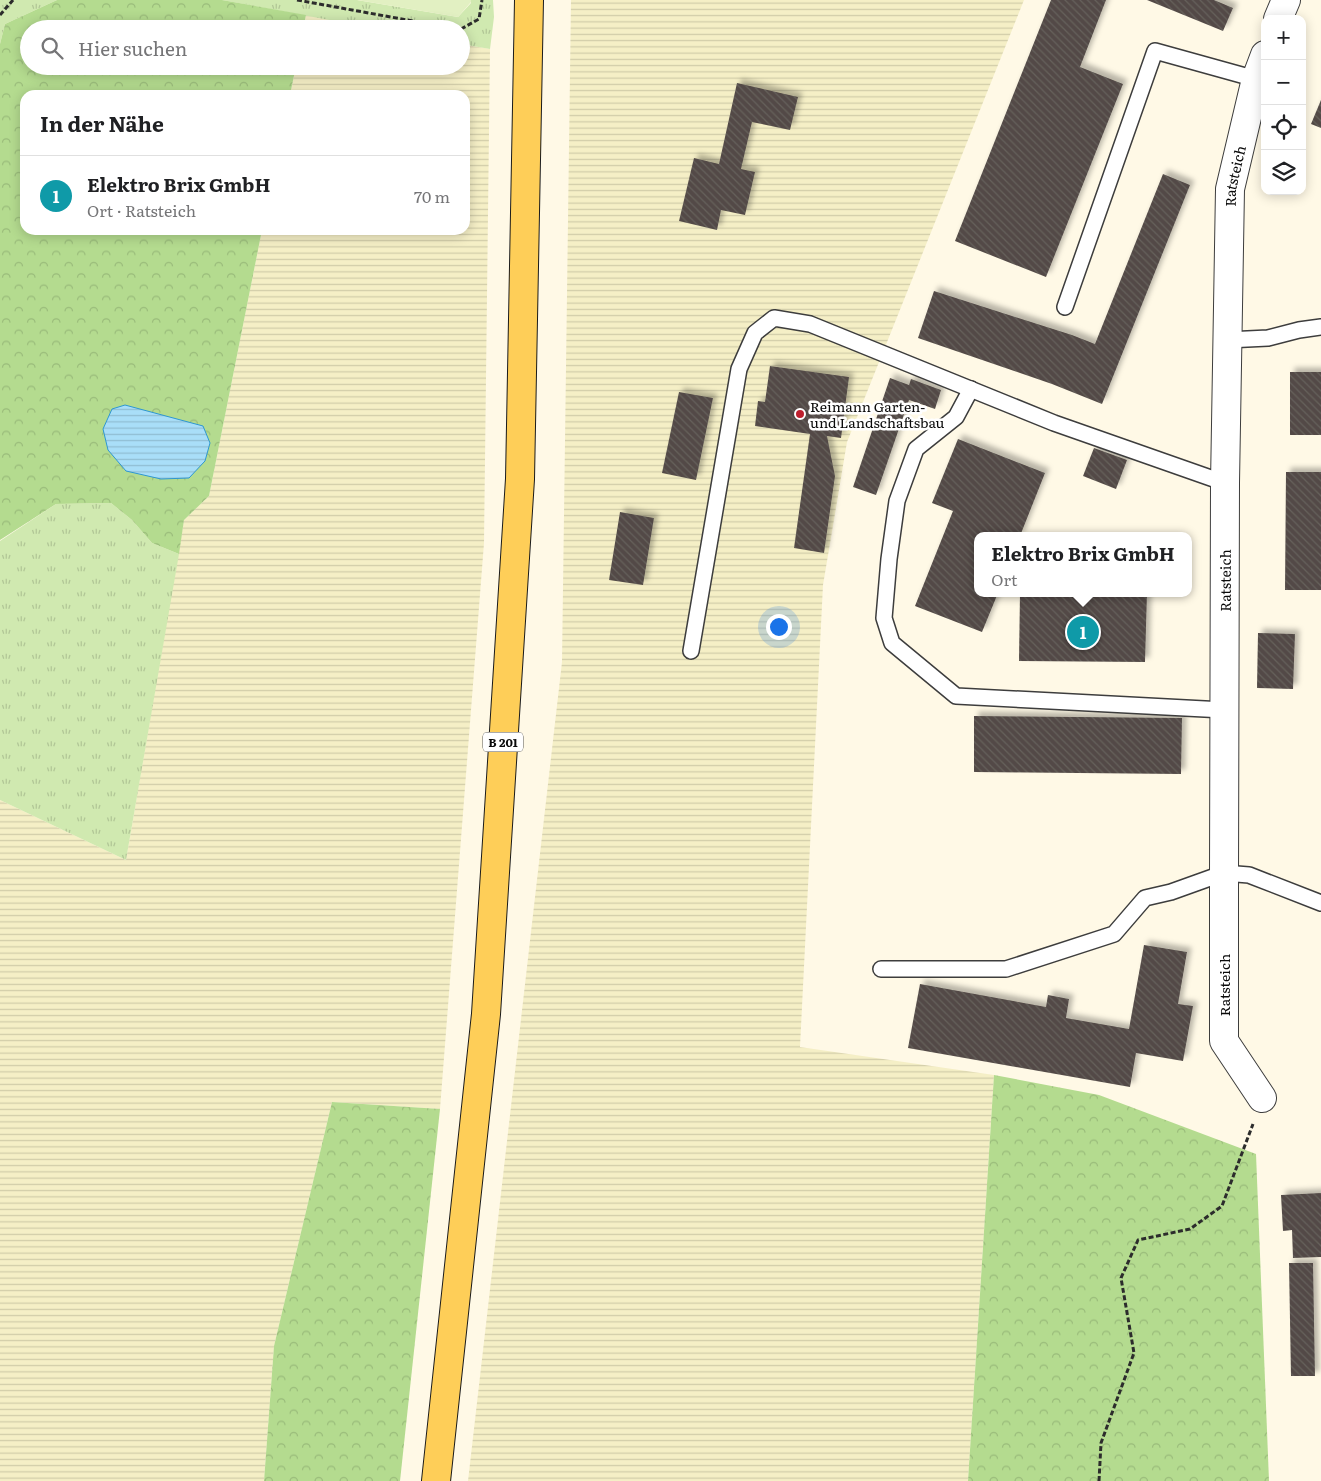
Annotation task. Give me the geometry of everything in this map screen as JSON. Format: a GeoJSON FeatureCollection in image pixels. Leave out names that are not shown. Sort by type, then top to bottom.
{"type":"FeatureCollection","features":[{"type":"Feature","properties":{"kind":"main road","name":"B 201"},"geometry":{"type":"LineString","coordinates":[[436,1481],[486,1014],[520,479],[529,0]]}},
{"type":"Feature","properties":{"kind":"street"},"geometry":{"type":"LineString","coordinates":[[1280,15],[1286,0]]}},
{"type":"Feature","properties":{"kind":"street","name":"Ratsteich"},"geometry":{"type":"LineString","coordinates":[[1260,67],[1230,188],[1225,482],[1224,1041],[1262,1098]]}},
{"type":"Feature","properties":{"kind":"lane"},"geometry":{"type":"LineString","coordinates":[[1065,307],[1155,51],[1260,67]]}},
{"type":"Feature","properties":{"kind":"lane"},"geometry":{"type":"LineString","coordinates":[[691,651],[739,369],[755,333],[774,318],[810,324],[1054,423],[1225,482]]}},
{"type":"Feature","properties":{"kind":"lane"},"geometry":{"type":"LineString","coordinates":[[1228,340],[1268,338],[1299,330],[1321,327]]}},
{"type":"Feature","properties":{"kind":"lane"},"geometry":{"type":"LineString","coordinates":[[971,389],[956,417],[916,450],[897,500],[884,618],[892,643],[956,696],[1224,710]]}},
{"type":"Feature","properties":{"kind":"lane"},"geometry":{"type":"LineString","coordinates":[[882,969],[1006,969],[1114,934],[1145,898],[1171,892],[1224,873],[1249,875],[1321,904]]}},
{"type":"Feature","properties":{"kind":"path"},"geometry":{"type":"LineString","coordinates":[[0,15],[12,0]]}},
{"type":"Feature","properties":{"kind":"path"},"geometry":{"type":"LineString","coordinates":[[296,0],[407,20]]}},
{"type":"Feature","properties":{"kind":"path"},"geometry":{"type":"LineString","coordinates":[[470,24],[479,19],[482,0]]}},
{"type":"Feature","properties":{"kind":"path"},"geometry":{"type":"LineString","coordinates":[[1099,1481],[1101,1444],[1134,1353],[1120,1278],[1138,1240],[1190,1229],[1222,1206],[1262,1098]]}},
{"type":"Feature","properties":{"kind":"shaded area","name":"Reimann Garten- und Landschaftsbau"},"geometry":{"type":"Polygon","coordinates":[[[571,0],[1024,0],[847,442],[823,585],[800,1047],[994,1075],[968,1481],[468,1481],[562,662],[571,0]]]}},
{"type":"Feature","properties":{"kind":"shaded area"},"geometry":{"type":"Polygon","coordinates":[[[306,15],[332,20],[305,20],[306,15]]]}},
{"type":"Feature","properties":{"kind":"shaded area"},"geometry":{"type":"Polygon","coordinates":[[[470,46],[490,49],[484,543],[440,1109],[332,1102],[274,1346],[264,1481],[0,1481],[0,800],[126,860],[184,520],[209,496],[261,235],[470,235],[470,90],[291,90],[294,75],[470,75],[470,46]]]}},
{"type":"Feature","properties":{"kind":"green space"},"geometry":{"type":"Polygon","coordinates":[[[0,0],[57,0],[5,24],[0,44],[0,0]]]}},
{"type":"Feature","properties":{"kind":"green space"},"geometry":{"type":"Polygon","coordinates":[[[57,0],[222,0],[306,15],[305,20],[20,20],[20,75],[294,75],[291,90],[20,90],[20,235],[261,235],[209,496],[184,520],[179,554],[152,543],[132,520],[111,503],[56,504],[0,540],[0,44],[5,24],[57,0]]]}},
{"type":"Feature","properties":{"kind":"green space"},"geometry":{"type":"Polygon","coordinates":[[[222,0],[357,0],[458,17],[471,3],[471,0],[493,0],[494,17],[490,49],[470,46],[470,20],[330,20],[222,0]]]}},
{"type":"Feature","properties":{"kind":"green space"},"geometry":{"type":"Polygon","coordinates":[[[357,0],[471,0],[471,2],[458,17],[357,0]]]}},
{"type":"Feature","properties":{"kind":"green space"},"geometry":{"type":"Polygon","coordinates":[[[111,503],[132,520],[152,543],[179,554],[126,860],[0,800],[0,541],[56,504],[111,503]]]}},
{"type":"Feature","properties":{"kind":"green space"},"geometry":{"type":"Polygon","coordinates":[[[994,1075],[1099,1095],[1256,1154],[1269,1481],[968,1481],[994,1075]]]}},
{"type":"Feature","properties":{"kind":"green space"},"geometry":{"type":"Polygon","coordinates":[[[332,1102],[440,1109],[400,1481],[264,1481],[274,1346],[332,1102]]]}},
{"type":"Feature","properties":{"kind":"water"},"geometry":{"type":"Polygon","coordinates":[[[125,405],[203,426],[210,443],[205,461],[189,478],[161,479],[126,471],[108,450],[103,429],[112,409],[125,405]]]}},
{"type":"Feature","properties":{"kind":"building"},"geometry":{"type":"Polygon","coordinates":[[[1051,0],[1106,0],[1080,67],[1123,84],[1046,277],[955,241],[1051,0]]]}},
{"type":"Feature","properties":{"kind":"building"},"geometry":{"type":"Polygon","coordinates":[[[1147,0],[1214,0],[1233,8],[1223,31],[1147,0]]]}},
{"type":"Feature","properties":{"kind":"building"},"geometry":{"type":"Polygon","coordinates":[[[737,83],[798,97],[790,130],[752,122],[741,169],[755,172],[745,215],[721,210],[717,230],[679,221],[694,158],[719,164],[737,83]]]}},
{"type":"Feature","properties":{"kind":"building"},"geometry":{"type":"Polygon","coordinates":[[[1321,100],[1321,128],[1311,124],[1321,100]]]}},
{"type":"Feature","properties":{"kind":"building"},"geometry":{"type":"Polygon","coordinates":[[[1163,174],[1190,185],[1102,404],[1052,384],[918,338],[934,291],[1095,344],[1163,174]]]}},
{"type":"Feature","properties":{"kind":"building","name":"Reimann Garten- und Landschaftsbau"},"geometry":{"type":"Polygon","coordinates":[[[770,366],[849,377],[841,438],[827,436],[835,476],[824,553],[794,548],[810,434],[755,426],[758,401],[765,402],[770,366]]]}},
{"type":"Feature","properties":{"kind":"building"},"geometry":{"type":"Polygon","coordinates":[[[1290,372],[1321,372],[1321,435],[1290,435],[1290,372]]]}},
{"type":"Feature","properties":{"kind":"building"},"geometry":{"type":"Polygon","coordinates":[[[890,378],[909,385],[911,379],[941,390],[935,409],[909,400],[876,495],[853,487],[890,378]]]}},
{"type":"Feature","properties":{"kind":"building"},"geometry":{"type":"Polygon","coordinates":[[[679,392],[713,398],[696,480],[662,473],[679,392]]]}},
{"type":"Feature","properties":{"kind":"building"},"geometry":{"type":"Polygon","coordinates":[[[958,439],[1045,473],[1022,532],[974,532],[974,597],[996,597],[982,632],[915,606],[953,511],[932,503],[958,439]]]}},
{"type":"Feature","properties":{"kind":"building"},"geometry":{"type":"Polygon","coordinates":[[[1094,448],[1127,460],[1116,489],[1083,476],[1094,448]]]}},
{"type":"Feature","properties":{"kind":"building"},"geometry":{"type":"Polygon","coordinates":[[[1286,472],[1321,472],[1321,590],[1285,590],[1286,472]]]}},
{"type":"Feature","properties":{"kind":"building"},"geometry":{"type":"Polygon","coordinates":[[[620,512],[654,518],[643,585],[609,580],[620,512]]]}},
{"type":"Feature","properties":{"kind":"building"},"geometry":{"type":"Polygon","coordinates":[[[1020,597],[1147,597],[1145,662],[1019,661],[1020,597]]]}},
{"type":"Feature","properties":{"kind":"building"},"geometry":{"type":"Polygon","coordinates":[[[1258,633],[1295,634],[1293,689],[1257,688],[1258,633]]]}},
{"type":"Feature","properties":{"kind":"building"},"geometry":{"type":"Polygon","coordinates":[[[974,716],[1182,718],[1181,774],[974,772],[974,716]]]}},
{"type":"Feature","properties":{"kind":"building"},"geometry":{"type":"Polygon","coordinates":[[[1144,945],[1187,952],[1178,1004],[1193,1006],[1183,1061],[1136,1053],[1130,1087],[908,1048],[920,984],[1046,1007],[1048,995],[1069,999],[1066,1018],[1129,1029],[1144,945]]]}},
{"type":"Feature","properties":{"kind":"building"},"geometry":{"type":"Polygon","coordinates":[[[1321,1193],[1321,1257],[1293,1258],[1292,1230],[1283,1231],[1281,1195],[1321,1193]]]}},
{"type":"Feature","properties":{"kind":"building"},"geometry":{"type":"Polygon","coordinates":[[[1289,1263],[1313,1263],[1315,1376],[1291,1376],[1289,1263]]]}},
{"type":"Feature","properties":{"kind":"place","name":"Reimann Garten- und Landschaftsbau"},"geometry":{"type":"Point","coordinates":[800,414]}},
{"type":"Feature","properties":{"kind":"place","name":"Elektro Brix GmbH"},"geometry":{"type":"Point","coordinates":[1083,632]}}]}
